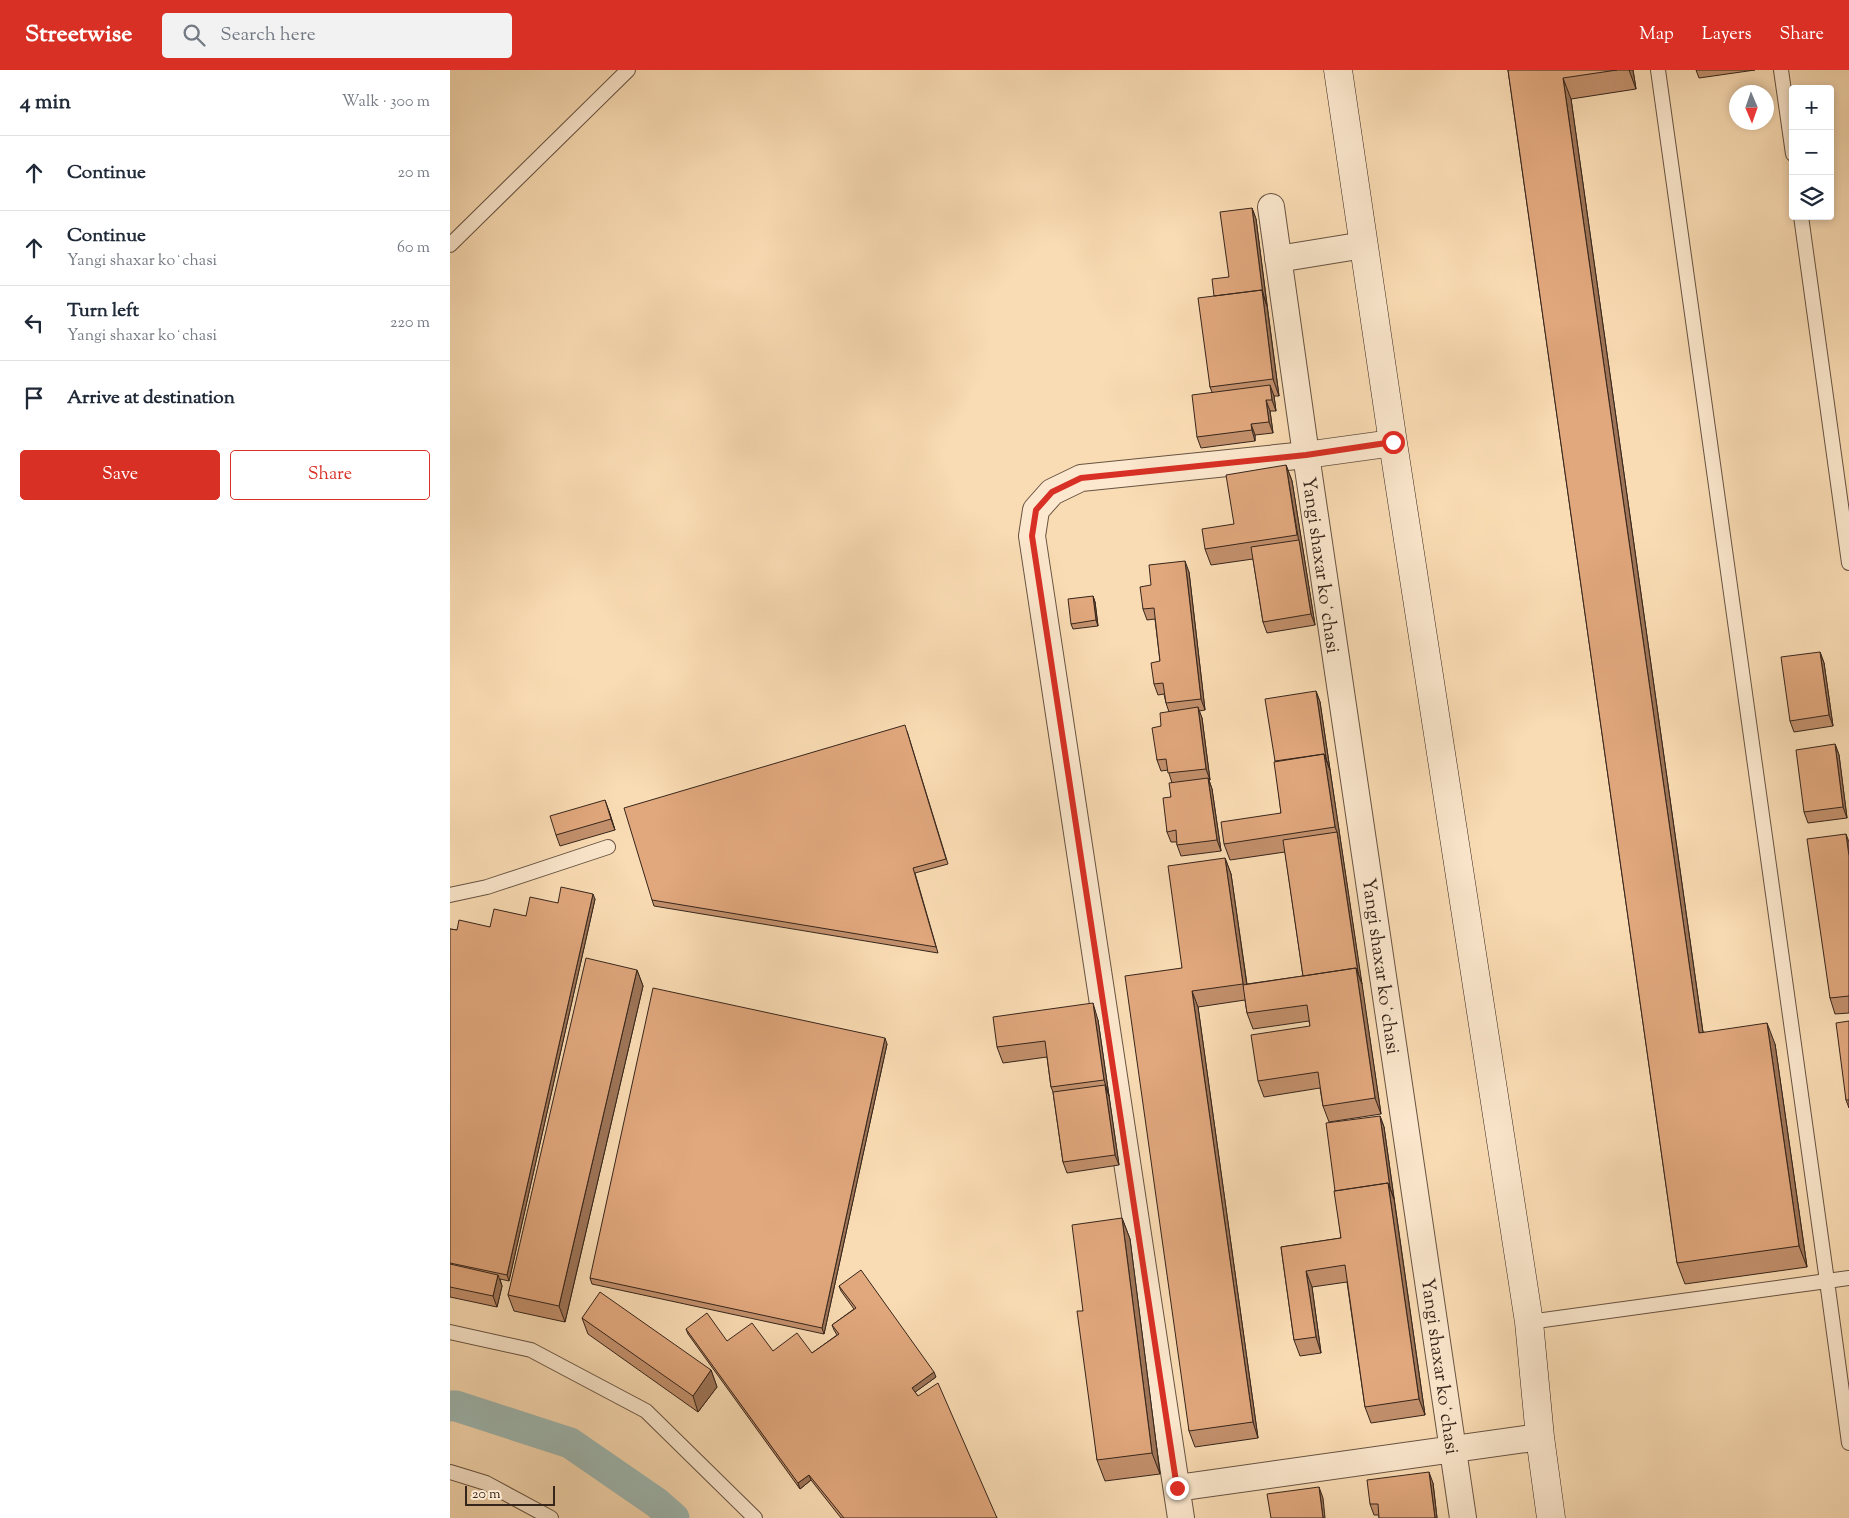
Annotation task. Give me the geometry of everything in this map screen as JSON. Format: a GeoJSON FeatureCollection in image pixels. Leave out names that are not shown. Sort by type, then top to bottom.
{"type":"FeatureCollection","features":[{"type":"Feature","properties":{"kind":"main road"},"geometry":{"type":"LineString","coordinates":[[1338,70],[1393,442],[1529,1322],[1540,1437],[1552,1518]]}},
{"type":"Feature","properties":{"kind":"street"},"geometry":{"type":"LineString","coordinates":[[1271,207],[1306,455],[1393,442]]}},
{"type":"Feature","properties":{"kind":"street"},"geometry":{"type":"LineString","coordinates":[[1278,259],[1364,245]]}},
{"type":"Feature","properties":{"kind":"street","name":"Yangi shaxar koʻchasi"},"geometry":{"type":"LineString","coordinates":[[1181,1518],[1032,536],[1036,510],[1052,492],[1081,478],[1306,455],[1463,1518]]}},
{"type":"Feature","properties":{"kind":"street"},"geometry":{"type":"LineString","coordinates":[[1177,1488],[1540,1437]]}},
{"type":"Feature","properties":{"kind":"lane"},"geometry":{"type":"LineString","coordinates":[[450,245],[628,70]]}},
{"type":"Feature","properties":{"kind":"lane"},"geometry":{"type":"LineString","coordinates":[[1658,70],[1849,1443]]}},
{"type":"Feature","properties":{"kind":"lane"},"geometry":{"type":"LineString","coordinates":[[1781,70],[1790,130]]}},
{"type":"Feature","properties":{"kind":"lane"},"geometry":{"type":"LineString","coordinates":[[1802,220],[1849,563]]}},
{"type":"Feature","properties":{"kind":"lane"},"geometry":{"type":"LineString","coordinates":[[450,895],[487,887],[608,847]]}},
{"type":"Feature","properties":{"kind":"lane"},"geometry":{"type":"LineString","coordinates":[[1529,1322],[1849,1278]]}},
{"type":"Feature","properties":{"kind":"lane"},"geometry":{"type":"LineString","coordinates":[[450,1332],[531,1350],[646,1411],[755,1518]]}},
{"type":"Feature","properties":{"kind":"lane"},"geometry":{"type":"LineString","coordinates":[[450,1472],[486,1483],[551,1518]]}},
{"type":"Feature","properties":{"kind":"building"},"geometry":{"type":"Polygon","coordinates":[[[1508,70],[1617,70],[1563,78],[1699,1033],[1767,1023],[1799,1246],[1677,1263],[1508,70]]]}},
{"type":"Feature","properties":{"kind":"building"},"geometry":{"type":"Polygon","coordinates":[[[1252,208],[1263,295],[1262,290],[1214,296],[1212,279],[1229,277],[1220,212],[1252,208]]]}},
{"type":"Feature","properties":{"kind":"building"},"geometry":{"type":"Polygon","coordinates":[[[1262,290],[1273,379],[1210,387],[1198,298],[1262,290]]]}},
{"type":"Feature","properties":{"kind":"building"},"geometry":{"type":"Polygon","coordinates":[[[1270,385],[1272,400],[1266,400],[1269,422],[1251,424],[1252,430],[1197,437],[1192,395],[1270,385]]]}},
{"type":"Feature","properties":{"kind":"building"},"geometry":{"type":"Polygon","coordinates":[[[1286,465],[1297,535],[1205,549],[1202,529],[1234,524],[1226,475],[1286,465]]]}},
{"type":"Feature","properties":{"kind":"building"},"geometry":{"type":"Polygon","coordinates":[[[1299,540],[1311,614],[1263,622],[1251,547],[1299,540]]]}},
{"type":"Feature","properties":{"kind":"building"},"geometry":{"type":"Polygon","coordinates":[[[1185,561],[1201,699],[1166,703],[1163,683],[1154,684],[1151,663],[1160,661],[1154,608],[1143,609],[1140,587],[1151,585],[1149,565],[1185,561]]]}},
{"type":"Feature","properties":{"kind":"building"},"geometry":{"type":"Polygon","coordinates":[[[1093,596],[1096,620],[1071,624],[1068,599],[1093,596]]]}},
{"type":"Feature","properties":{"kind":"building"},"geometry":{"type":"Polygon","coordinates":[[[1820,652],[1829,715],[1790,721],[1781,657],[1820,652]]]}},
{"type":"Feature","properties":{"kind":"building"},"geometry":{"type":"Polygon","coordinates":[[[1316,691],[1326,759],[1324,754],[1275,761],[1265,699],[1316,691]]]}},
{"type":"Feature","properties":{"kind":"building"},"geometry":{"type":"Polygon","coordinates":[[[1198,707],[1206,769],[1168,773],[1166,759],[1157,760],[1152,728],[1161,726],[1160,713],[1198,707]]]}},
{"type":"Feature","properties":{"kind":"building"},"geometry":{"type":"Polygon","coordinates":[[[905,725],[946,859],[913,868],[936,947],[652,900],[624,808],[905,725]]]}},
{"type":"Feature","properties":{"kind":"building"},"geometry":{"type":"Polygon","coordinates":[[[1835,744],[1843,807],[1804,812],[1796,750],[1835,744]]]}},
{"type":"Feature","properties":{"kind":"building"},"geometry":{"type":"Polygon","coordinates":[[[1324,754],[1335,827],[1224,844],[1221,822],[1281,813],[1274,762],[1324,754]]]}},
{"type":"Feature","properties":{"kind":"building"},"geometry":{"type":"Polygon","coordinates":[[[1208,778],[1217,840],[1177,845],[1176,830],[1167,832],[1163,798],[1171,797],[1169,783],[1208,778]]]}},
{"type":"Feature","properties":{"kind":"building"},"geometry":{"type":"Polygon","coordinates":[[[605,800],[611,819],[556,835],[550,816],[605,800]]]}},
{"type":"Feature","properties":{"kind":"building"},"geometry":{"type":"Polygon","coordinates":[[[1337,832],[1358,973],[1356,968],[1303,976],[1283,840],[1337,832]]]}},
{"type":"Feature","properties":{"kind":"building"},"geometry":{"type":"Polygon","coordinates":[[[1846,834],[1849,856],[1849,996],[1830,998],[1807,839],[1846,834]]]}},
{"type":"Feature","properties":{"kind":"building"},"geometry":{"type":"Polygon","coordinates":[[[1225,858],[1243,984],[1192,991],[1253,1422],[1189,1431],[1125,976],[1182,968],[1168,866],[1225,858]]]}},
{"type":"Feature","properties":{"kind":"building"},"geometry":{"type":"Polygon","coordinates":[[[561,887],[593,894],[507,1275],[450,1263],[450,929],[457,930],[459,920],[490,927],[494,909],[526,916],[530,897],[558,903],[561,887]]]}},
{"type":"Feature","properties":{"kind":"building"},"geometry":{"type":"Polygon","coordinates":[[[586,958],[637,970],[559,1306],[508,1295],[586,958]]]}},
{"type":"Feature","properties":{"kind":"building"},"geometry":{"type":"Polygon","coordinates":[[[1356,968],[1375,1098],[1323,1106],[1318,1072],[1258,1081],[1251,1035],[1310,1026],[1307,1005],[1247,1013],[1243,985],[1356,968]]]}},
{"type":"Feature","properties":{"kind":"building"},"geometry":{"type":"Polygon","coordinates":[[[653,988],[885,1038],[822,1328],[590,1278],[653,988]]]}},
{"type":"Feature","properties":{"kind":"building"},"geometry":{"type":"Polygon","coordinates":[[[1093,1003],[1104,1080],[1051,1087],[1045,1041],[997,1047],[993,1017],[1093,1003]]]}},
{"type":"Feature","properties":{"kind":"building"},"geometry":{"type":"Polygon","coordinates":[[[1849,1021],[1849,1100],[1846,1100],[1836,1023],[1849,1021]]]}},
{"type":"Feature","properties":{"kind":"building"},"geometry":{"type":"Polygon","coordinates":[[[1105,1085],[1115,1155],[1063,1162],[1053,1092],[1105,1085]]]}},
{"type":"Feature","properties":{"kind":"building"},"geometry":{"type":"Polygon","coordinates":[[[1380,1116],[1390,1188],[1388,1183],[1335,1191],[1326,1123],[1380,1116]]]}},
{"type":"Feature","properties":{"kind":"building"},"geometry":{"type":"Polygon","coordinates":[[[1388,1183],[1419,1399],[1365,1407],[1345,1265],[1306,1271],[1316,1337],[1294,1340],[1281,1247],[1341,1238],[1334,1191],[1388,1183]]]}},
{"type":"Feature","properties":{"kind":"building"},"geometry":{"type":"Polygon","coordinates":[[[1122,1218],[1152,1453],[1097,1460],[1077,1311],[1083,1311],[1072,1225],[1122,1218]]]}},
{"type":"Feature","properties":{"kind":"building"},"geometry":{"type":"Polygon","coordinates":[[[450,1264],[498,1275],[493,1296],[450,1287],[450,1264]]]}},
{"type":"Feature","properties":{"kind":"building"},"geometry":{"type":"Polygon","coordinates":[[[861,1270],[934,1372],[912,1388],[918,1396],[938,1383],[997,1518],[844,1518],[809,1475],[798,1483],[686,1329],[707,1313],[727,1341],[752,1323],[773,1351],[797,1333],[812,1353],[839,1334],[832,1325],[856,1308],[839,1286],[861,1270]]]}},
{"type":"Feature","properties":{"kind":"building"},"geometry":{"type":"Polygon","coordinates":[[[600,1292],[711,1370],[693,1396],[582,1318],[600,1292]]]}},
{"type":"Feature","properties":{"kind":"building"},"geometry":{"type":"Polygon","coordinates":[[[1429,1472],[1435,1518],[1379,1518],[1378,1504],[1370,1504],[1367,1480],[1429,1472]]]}},
{"type":"Feature","properties":{"kind":"building"},"geometry":{"type":"Polygon","coordinates":[[[1319,1487],[1323,1518],[1271,1518],[1267,1494],[1319,1487]]]}},
{"type":"Feature","properties":{"kind":"waterway"},"geometry":{"type":"LineString","coordinates":[[450,1406],[456,1406],[570,1443],[657,1503],[674,1518]]}},
{"type":"Feature","properties":{"kind":"route"},"geometry":{"type":"LineString","coordinates":[[1177,1488],[1032,536],[1036,510],[1052,492],[1081,478],[1306,455],[1393,442]]}}]}
